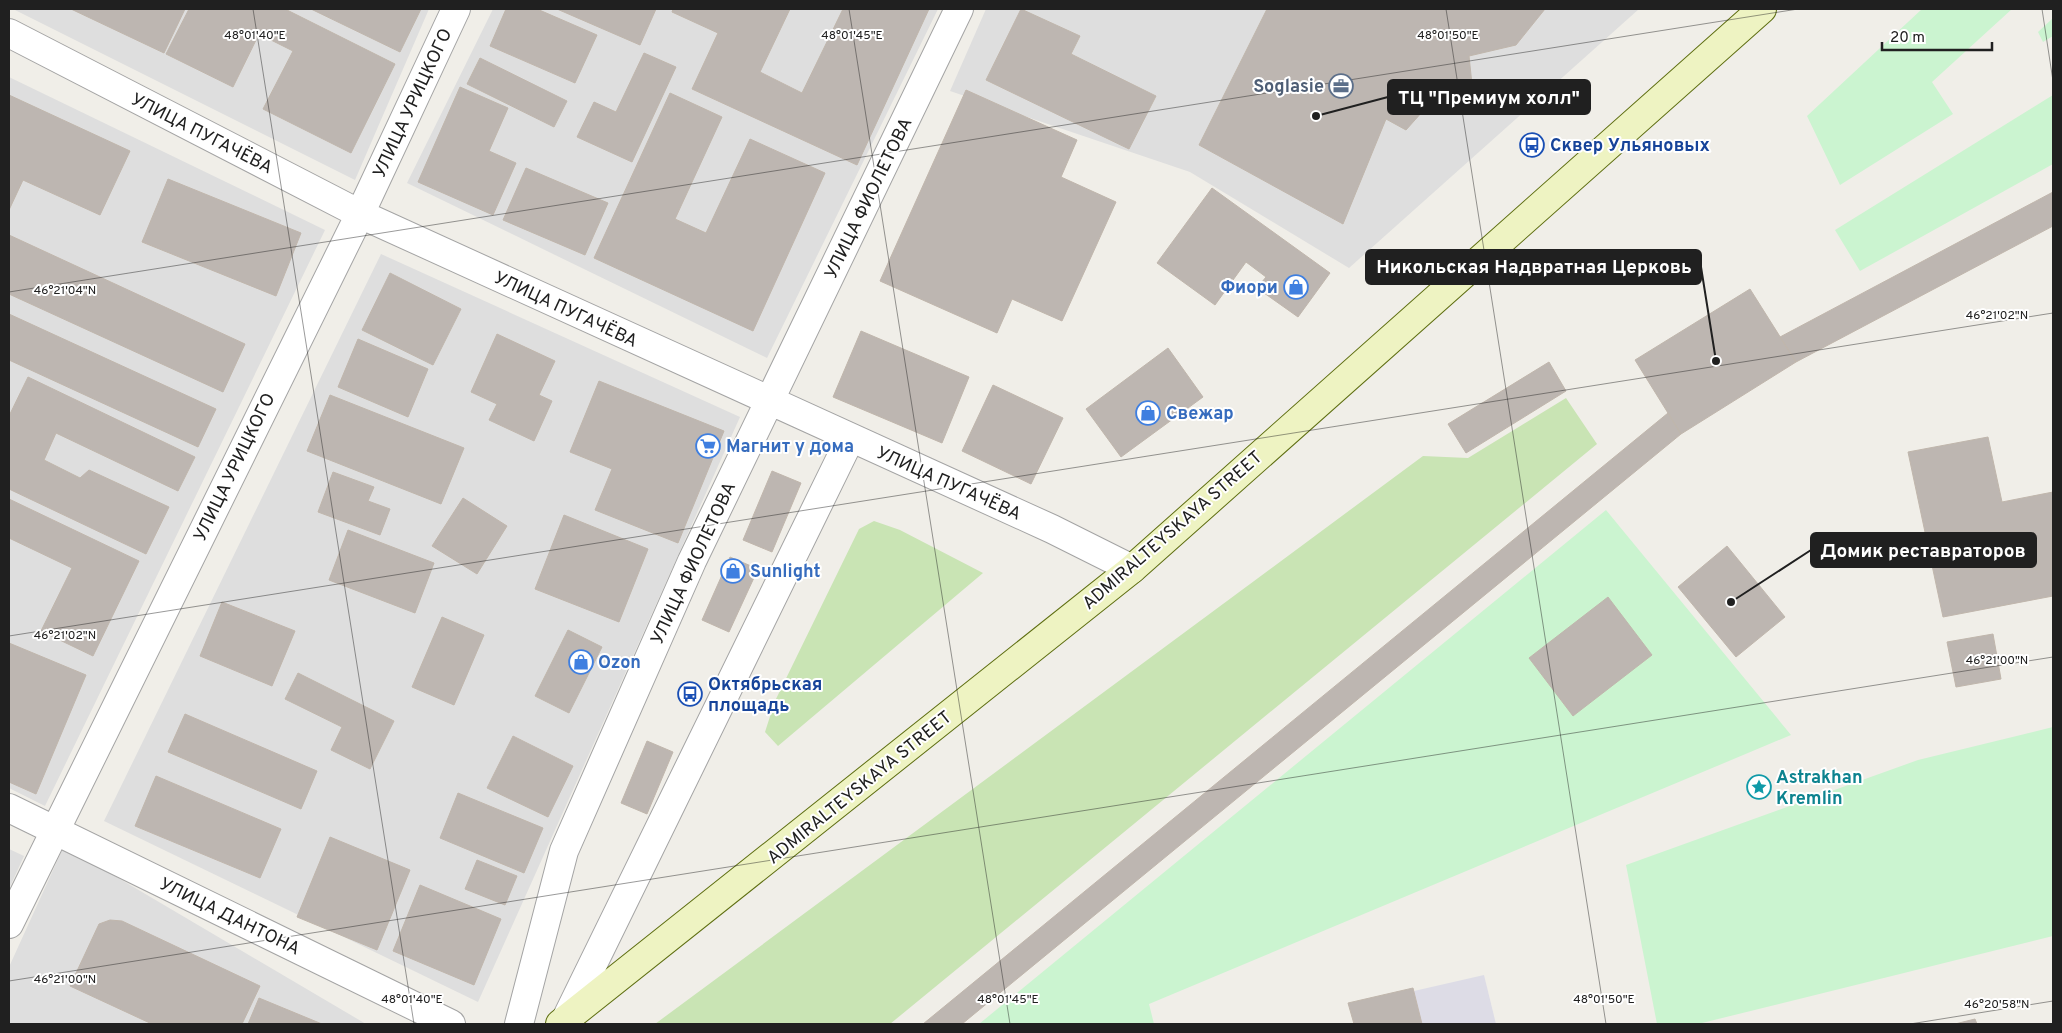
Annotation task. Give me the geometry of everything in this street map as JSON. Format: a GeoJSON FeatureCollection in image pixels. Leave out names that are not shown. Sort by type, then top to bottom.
{"type":"FeatureCollection","features":[{"type":"Feature","properties":{"kind":"main road","name":"ADMIRALTEYSKAYA STREET"},"geometry":{"type":"LineString","coordinates":[[562,1023],[1132,569],[1762,9]]}},
{"type":"Feature","properties":{"kind":"street","name":"УЛИЦА УРИЦКОГО"},"geometry":{"type":"LineString","coordinates":[[9,924],[360,214],[456,9]]}},
{"type":"Feature","properties":{"kind":"street","name":"УЛИЦА ФИОЛЕТОВА"},"geometry":{"type":"LineString","coordinates":[[519,1024],[564,851],[692,562],[960,9]]}},
{"type":"Feature","properties":{"kind":"street","name":"УЛИЦА ПУГАЧЁВА"},"geometry":{"type":"LineString","coordinates":[[9,33],[360,214],[1052,529],[1132,569]]}},
{"type":"Feature","properties":{"kind":"street"},"geometry":{"type":"LineString","coordinates":[[562,1023],[850,438]]}},
{"type":"Feature","properties":{"kind":"street","name":"УЛИЦА ДАНТОНА"},"geometry":{"type":"LineString","coordinates":[[9,808],[451,1024]]}},
{"type":"Feature","properties":{"kind":"shaded area"},"geometry":{"type":"Polygon","coordinates":[[[13,9],[429,9],[355,180],[13,9]]]}},
{"type":"Feature","properties":{"kind":"shaded area"},"geometry":{"type":"Polygon","coordinates":[[[493,9],[938,9],[767,358],[407,183],[493,9]]]}},
{"type":"Feature","properties":{"kind":"shaded area"},"geometry":{"type":"Polygon","coordinates":[[[986,9],[1639,9],[1349,268],[1190,172],[950,91],[986,9]]]}},
{"type":"Feature","properties":{"kind":"shaded area"},"geometry":{"type":"Polygon","coordinates":[[[9,77],[325,230],[45,806],[9,788],[9,77]]]}},
{"type":"Feature","properties":{"kind":"shaded area"},"geometry":{"type":"Polygon","coordinates":[[[381,254],[740,417],[478,1002],[104,821],[381,254]]]}},
{"type":"Feature","properties":{"kind":"shaded area"},"geometry":{"type":"Polygon","coordinates":[[[64,846],[366,1024],[9,1024],[9,967],[64,846]]]}},
{"type":"Feature","properties":{"kind":"shaded area"},"geometry":{"type":"Polygon","coordinates":[[[9,849],[24,856],[9,889],[9,849]]]}},
{"type":"Feature","properties":{"kind":"shaded area"},"geometry":{"type":"Polygon","coordinates":[[[1484,975],[1496,1024],[1422,1024],[1414,991],[1484,975]]]}},
{"type":"Feature","properties":{"kind":"green space"},"geometry":{"type":"Polygon","coordinates":[[[1922,9],[2012,9],[1932,82],[1953,114],[1840,185],[1807,116],[1922,9]]]}},
{"type":"Feature","properties":{"kind":"green space"},"geometry":{"type":"Polygon","coordinates":[[[2053,18],[2053,36],[2043,42],[2038,32],[2053,18]]]}},
{"type":"Feature","properties":{"kind":"green space"},"geometry":{"type":"Polygon","coordinates":[[[2053,95],[2053,164],[1860,271],[1835,230],[2053,95]]]}},
{"type":"Feature","properties":{"kind":"green space"},"geometry":{"type":"Polygon","coordinates":[[[1566,398],[1597,444],[890,1024],[655,1024],[1423,456],[1468,458],[1566,398]]]}},
{"type":"Feature","properties":{"kind":"green space"},"geometry":{"type":"Polygon","coordinates":[[[1606,510],[1791,735],[1149,1004],[1154,1024],[979,1024],[1606,510]]]}},
{"type":"Feature","properties":{"kind":"green space"},"geometry":{"type":"Polygon","coordinates":[[[874,521],[900,530],[983,573],[778,746],[765,732],[775,701],[859,529],[874,521]]]}},
{"type":"Feature","properties":{"kind":"green space"},"geometry":{"type":"Polygon","coordinates":[[[2053,727],[2053,936],[1698,1024],[1657,1024],[1626,865],[1918,760],[2053,727]]]}},
{"type":"Feature","properties":{"kind":"building"},"geometry":{"type":"Polygon","coordinates":[[[71,9],[185,9],[164,53],[71,9]]]}},
{"type":"Feature","properties":{"kind":"building"},"geometry":{"type":"Polygon","coordinates":[[[189,9],[285,9],[395,64],[351,153],[263,109],[293,51],[259,34],[233,87],[166,54],[189,9]]]}},
{"type":"Feature","properties":{"kind":"building"},"geometry":{"type":"Polygon","coordinates":[[[311,9],[421,9],[400,52],[311,9]]]}},
{"type":"Feature","properties":{"kind":"building"},"geometry":{"type":"Polygon","coordinates":[[[506,9],[537,9],[597,35],[575,83],[490,46],[506,9]]]}},
{"type":"Feature","properties":{"kind":"building"},"geometry":{"type":"Polygon","coordinates":[[[557,9],[656,9],[640,45],[557,9]]]}},
{"type":"Feature","properties":{"kind":"building"},"geometry":{"type":"Polygon","coordinates":[[[673,9],[790,9],[760,72],[802,93],[843,9],[929,9],[857,165],[692,89],[718,33],[672,12],[673,9]]]}},
{"type":"Feature","properties":{"kind":"building"},"geometry":{"type":"Polygon","coordinates":[[[1021,9],[1080,36],[1071,54],[1156,96],[1129,149],[986,80],[1021,9]]]}},
{"type":"Feature","properties":{"kind":"building"},"geometry":{"type":"Polygon","coordinates":[[[1267,9],[1545,9],[1516,45],[1469,56],[1473,94],[1456,113],[1431,102],[1406,130],[1386,119],[1343,224],[1199,145],[1267,9]]]}},
{"type":"Feature","properties":{"kind":"building"},"geometry":{"type":"Polygon","coordinates":[[[644,53],[676,67],[632,162],[577,137],[594,102],[616,112],[644,53]]]}},
{"type":"Feature","properties":{"kind":"building"},"geometry":{"type":"Polygon","coordinates":[[[480,58],[567,101],[554,127],[467,84],[480,58]]]}},
{"type":"Feature","properties":{"kind":"building"},"geometry":{"type":"Polygon","coordinates":[[[460,87],[508,108],[489,151],[516,163],[493,215],[418,182],[460,87]]]}},
{"type":"Feature","properties":{"kind":"building"},"geometry":{"type":"Polygon","coordinates":[[[966,90],[1077,140],[1061,177],[1116,202],[1062,321],[1012,299],[997,333],[880,281],[966,90]]]}},
{"type":"Feature","properties":{"kind":"building"},"geometry":{"type":"Polygon","coordinates":[[[670,93],[722,117],[675,219],[706,233],[750,139],[825,173],[753,331],[594,258],[670,93]]]}},
{"type":"Feature","properties":{"kind":"building"},"geometry":{"type":"Polygon","coordinates":[[[9,95],[130,151],[100,215],[23,180],[9,210],[9,95]]]}},
{"type":"Feature","properties":{"kind":"building"},"geometry":{"type":"Polygon","coordinates":[[[526,168],[608,203],[585,255],[503,220],[526,168]]]}},
{"type":"Feature","properties":{"kind":"building"},"geometry":{"type":"Polygon","coordinates":[[[168,179],[301,233],[276,296],[142,242],[168,179]]]}},
{"type":"Feature","properties":{"kind":"building"},"geometry":{"type":"Polygon","coordinates":[[[1212,188],[1330,273],[1298,317],[1257,288],[1266,277],[1246,262],[1215,305],[1157,263],[1212,188]]]}},
{"type":"Feature","properties":{"kind":"building"},"geometry":{"type":"Polygon","coordinates":[[[2053,192],[2053,226],[1796,362],[1780,337],[2053,192]]]}},
{"type":"Feature","properties":{"kind":"building"},"geometry":{"type":"Polygon","coordinates":[[[9,235],[245,344],[223,392],[9,294],[9,235]]]}},
{"type":"Feature","properties":{"kind":"building"},"geometry":{"type":"Polygon","coordinates":[[[390,273],[461,309],[433,365],[362,330],[390,273]]]}},
{"type":"Feature","properties":{"kind":"building"},"geometry":{"type":"Polygon","coordinates":[[[1750,289],[1796,362],[1681,434],[1635,360],[1750,289]]]}},
{"type":"Feature","properties":{"kind":"building"},"geometry":{"type":"Polygon","coordinates":[[[9,314],[216,409],[198,447],[9,360],[9,314]]]}},
{"type":"Feature","properties":{"kind":"building"},"geometry":{"type":"Polygon","coordinates":[[[861,331],[969,377],[942,443],[833,397],[861,331]]]}},
{"type":"Feature","properties":{"kind":"building"},"geometry":{"type":"Polygon","coordinates":[[[497,334],[555,361],[539,395],[552,401],[534,441],[489,420],[497,404],[471,392],[497,334]]]}},
{"type":"Feature","properties":{"kind":"building"},"geometry":{"type":"Polygon","coordinates":[[[358,339],[428,369],[408,417],[338,387],[358,339]]]}},
{"type":"Feature","properties":{"kind":"building"},"geometry":{"type":"Polygon","coordinates":[[[1168,348],[1203,397],[1121,457],[1086,409],[1168,348]]]}},
{"type":"Feature","properties":{"kind":"building"},"geometry":{"type":"Polygon","coordinates":[[[1549,362],[1566,391],[1466,453],[1448,424],[1549,362]]]}},
{"type":"Feature","properties":{"kind":"building"},"geometry":{"type":"Polygon","coordinates":[[[28,377],[195,457],[178,491],[56,433],[44,460],[80,478],[89,470],[169,507],[146,554],[9,489],[9,416],[28,377]]]}},
{"type":"Feature","properties":{"kind":"building"},"geometry":{"type":"Polygon","coordinates":[[[599,381],[724,431],[678,543],[595,510],[612,469],[570,452],[599,381]]]}},
{"type":"Feature","properties":{"kind":"building"},"geometry":{"type":"Polygon","coordinates":[[[993,385],[1063,418],[1031,484],[962,451],[993,385]]]}},
{"type":"Feature","properties":{"kind":"building"},"geometry":{"type":"Polygon","coordinates":[[[330,395],[464,448],[441,504],[307,451],[330,395]]]}},
{"type":"Feature","properties":{"kind":"building"},"geometry":{"type":"Polygon","coordinates":[[[1668,413],[1681,434],[962,1024],[923,1024],[1668,413]]]}},
{"type":"Feature","properties":{"kind":"building"},"geometry":{"type":"Polygon","coordinates":[[[1988,437],[2002,502],[2053,492],[2053,596],[1943,617],[1908,452],[1988,437]]]}},
{"type":"Feature","properties":{"kind":"building"},"geometry":{"type":"Polygon","coordinates":[[[772,471],[801,483],[772,552],[743,540],[772,471]]]}},
{"type":"Feature","properties":{"kind":"building"},"geometry":{"type":"Polygon","coordinates":[[[333,472],[374,487],[368,501],[390,509],[380,535],[318,512],[333,472]]]}},
{"type":"Feature","properties":{"kind":"building"},"geometry":{"type":"Polygon","coordinates":[[[463,498],[507,526],[477,574],[432,546],[463,498]]]}},
{"type":"Feature","properties":{"kind":"building"},"geometry":{"type":"Polygon","coordinates":[[[9,499],[139,561],[93,656],[41,631],[72,568],[9,538],[9,499]]]}},
{"type":"Feature","properties":{"kind":"building"},"geometry":{"type":"Polygon","coordinates":[[[564,515],[648,549],[619,622],[535,589],[564,515]]]}},
{"type":"Feature","properties":{"kind":"building"},"geometry":{"type":"Polygon","coordinates":[[[348,530],[434,563],[415,613],[329,580],[348,530]]]}},
{"type":"Feature","properties":{"kind":"building"},"geometry":{"type":"Polygon","coordinates":[[[1727,546],[1785,617],[1736,657],[1678,587],[1727,546]]]}},
{"type":"Feature","properties":{"kind":"building"},"geometry":{"type":"Polygon","coordinates":[[[730,557],[758,569],[729,632],[702,620],[730,557]]]}},
{"type":"Feature","properties":{"kind":"building"},"geometry":{"type":"Polygon","coordinates":[[[1608,597],[1652,655],[1573,716],[1529,658],[1608,597]]]}},
{"type":"Feature","properties":{"kind":"building"},"geometry":{"type":"Polygon","coordinates":[[[222,602],[295,631],[272,686],[200,656],[222,602]]]}},
{"type":"Feature","properties":{"kind":"building"},"geometry":{"type":"Polygon","coordinates":[[[442,617],[484,635],[454,705],[412,687],[442,617]]]}},
{"type":"Feature","properties":{"kind":"building"},"geometry":{"type":"Polygon","coordinates":[[[568,630],[602,647],[569,713],[535,696],[568,630]]]}},
{"type":"Feature","properties":{"kind":"building"},"geometry":{"type":"Polygon","coordinates":[[[1993,634],[2001,679],[1956,687],[1947,642],[1993,634]]]}},
{"type":"Feature","properties":{"kind":"building"},"geometry":{"type":"Polygon","coordinates":[[[9,643],[86,675],[36,794],[9,782],[9,643]]]}},
{"type":"Feature","properties":{"kind":"building"},"geometry":{"type":"Polygon","coordinates":[[[298,673],[394,721],[370,769],[331,750],[342,727],[285,699],[298,673]]]}},
{"type":"Feature","properties":{"kind":"building"},"geometry":{"type":"Polygon","coordinates":[[[185,714],[317,771],[301,809],[168,752],[185,714]]]}},
{"type":"Feature","properties":{"kind":"building"},"geometry":{"type":"Polygon","coordinates":[[[513,736],[573,766],[548,817],[487,788],[513,736]]]}},
{"type":"Feature","properties":{"kind":"building"},"geometry":{"type":"Polygon","coordinates":[[[647,741],[673,752],[647,814],[621,803],[647,741]]]}},
{"type":"Feature","properties":{"kind":"building"},"geometry":{"type":"Polygon","coordinates":[[[156,776],[281,829],[260,878],[135,826],[156,776]]]}},
{"type":"Feature","properties":{"kind":"building"},"geometry":{"type":"Polygon","coordinates":[[[458,793],[543,828],[524,873],[440,838],[458,793]]]}},
{"type":"Feature","properties":{"kind":"building"},"geometry":{"type":"Polygon","coordinates":[[[330,837],[410,870],[377,950],[297,917],[330,837]]]}},
{"type":"Feature","properties":{"kind":"building"},"geometry":{"type":"Polygon","coordinates":[[[477,860],[517,876],[505,905],[465,889],[477,860]]]}},
{"type":"Feature","properties":{"kind":"building"},"geometry":{"type":"Polygon","coordinates":[[[420,885],[501,919],[474,985],[393,951],[420,885]]]}},
{"type":"Feature","properties":{"kind":"building"},"geometry":{"type":"Polygon","coordinates":[[[110,920],[122,921],[260,986],[242,1024],[152,1024],[70,986],[99,924],[110,920]]]}},
{"type":"Feature","properties":{"kind":"building"},"geometry":{"type":"Polygon","coordinates":[[[1413,988],[1422,1024],[1354,1024],[1348,1003],[1413,988]]]}},
{"type":"Feature","properties":{"kind":"building"},"geometry":{"type":"Polygon","coordinates":[[[259,998],[322,1024],[248,1024],[259,998]]]}},
{"type":"Feature","properties":{"kind":"building"},"geometry":{"type":"Polygon","coordinates":[[[1975,1019],[1977,1024],[1955,1024],[1975,1019]]]}},
{"type":"Feature","properties":{"kind":"place","name":"Soglasie"},"geometry":{"type":"Point","coordinates":[1341,86]}},
{"type":"Feature","properties":{"kind":"place","name":"ТЦ \"Премиум холл\""},"geometry":{"type":"Point","coordinates":[1316,116]}},
{"type":"Feature","properties":{"kind":"place","name":"Сквер Ульяновых"},"geometry":{"type":"Point","coordinates":[1532,145]}},
{"type":"Feature","properties":{"kind":"place","name":"Фиори"},"geometry":{"type":"Point","coordinates":[1296,287]}},
{"type":"Feature","properties":{"kind":"place","name":"Никольская Надвратная Церковь"},"geometry":{"type":"Point","coordinates":[1716,361]}},
{"type":"Feature","properties":{"kind":"place","name":"Свежар"},"geometry":{"type":"Point","coordinates":[1148,413]}},
{"type":"Feature","properties":{"kind":"place","name":"Магнит у дома"},"geometry":{"type":"Point","coordinates":[708,446]}},
{"type":"Feature","properties":{"kind":"place","name":"Sunlight"},"geometry":{"type":"Point","coordinates":[733,571]}},
{"type":"Feature","properties":{"kind":"place","name":"Домик реставраторов"},"geometry":{"type":"Point","coordinates":[1731,602]}},
{"type":"Feature","properties":{"kind":"place","name":"Ozon"},"geometry":{"type":"Point","coordinates":[581,662]}},
{"type":"Feature","properties":{"kind":"place","name":"Октябрьская площадь"},"geometry":{"type":"Point","coordinates":[690,694]}},
{"type":"Feature","properties":{"kind":"place","name":"Astrakhan Kremlin"},"geometry":{"type":"Point","coordinates":[1759,787]}}]}
